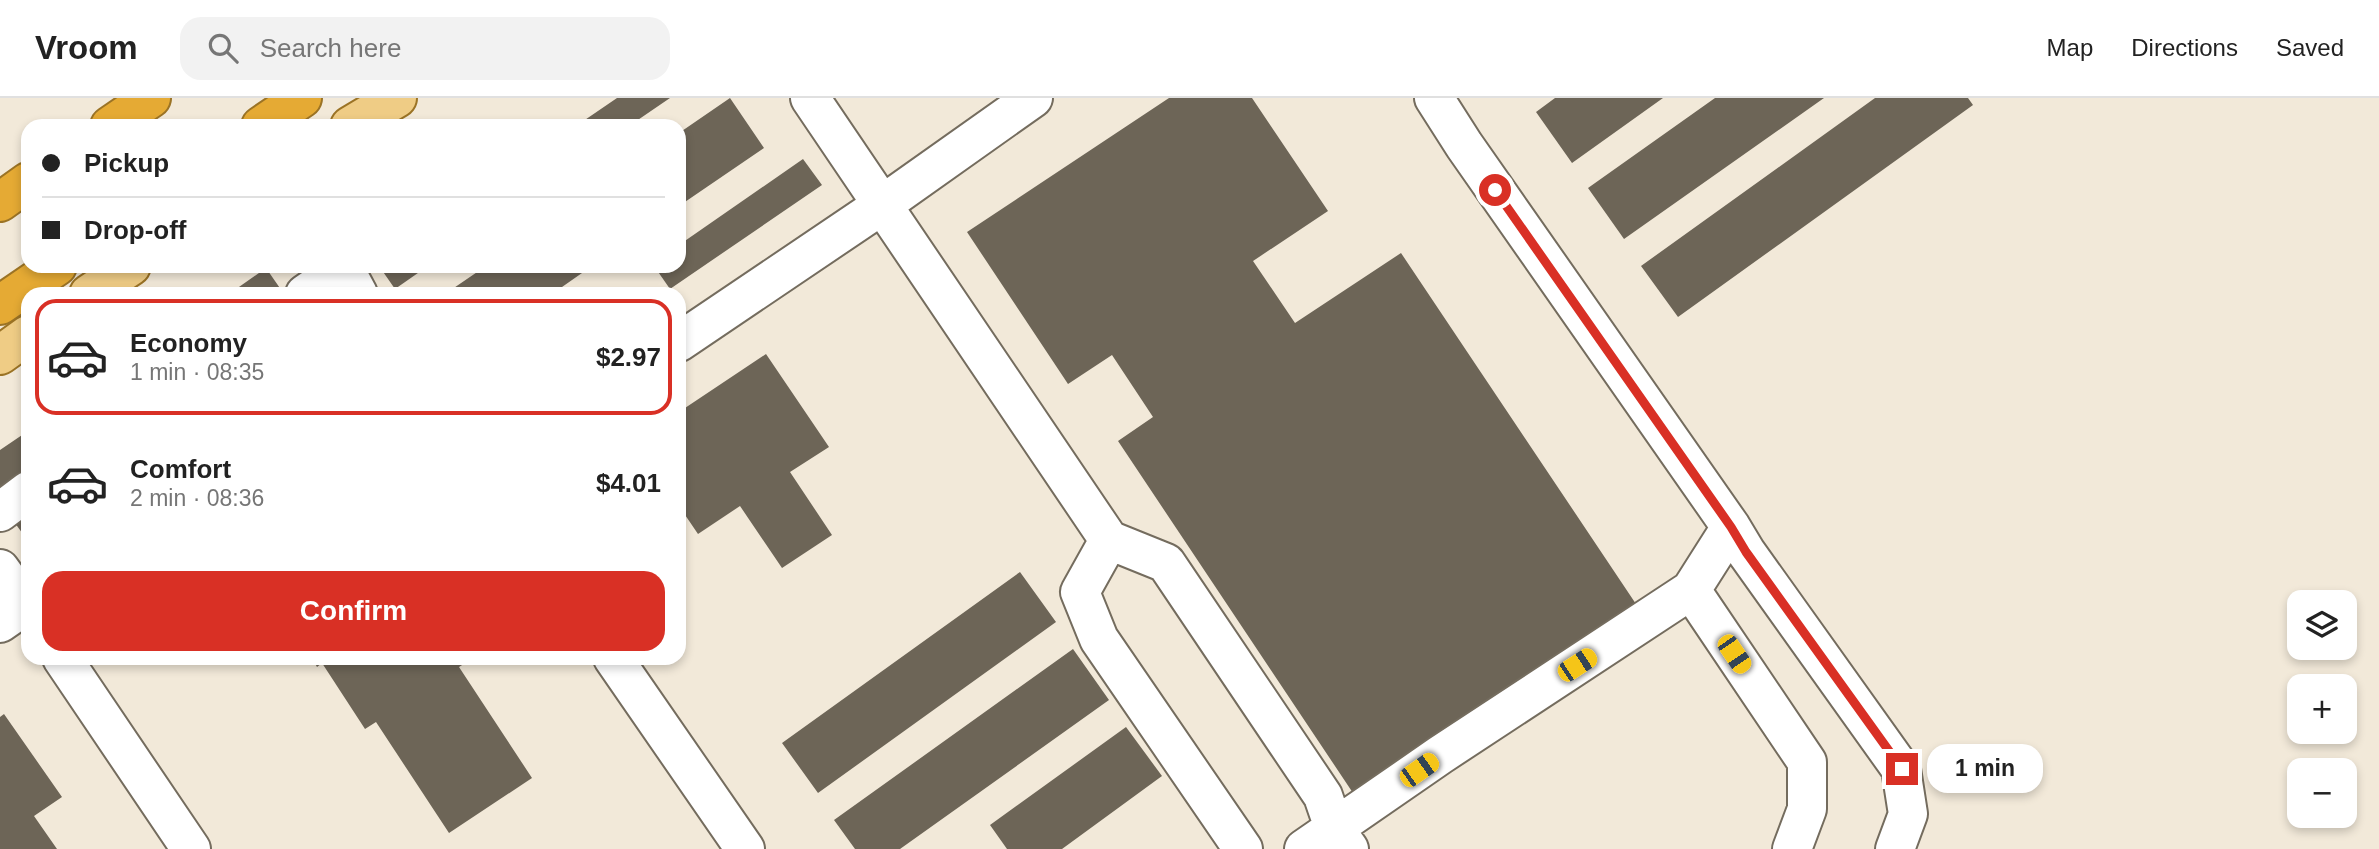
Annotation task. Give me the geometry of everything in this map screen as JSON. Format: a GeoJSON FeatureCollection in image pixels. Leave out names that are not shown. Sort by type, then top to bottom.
{"type":"FeatureCollection","features":[{"type":"Feature","properties":{"kind":"highway"},"geometry":{"type":"LineString","coordinates":[[120,119],[151,98]]}},
{"type":"Feature","properties":{"kind":"highway"},"geometry":{"type":"LineString","coordinates":[[271,119],[302,98]]}},
{"type":"Feature","properties":{"kind":"highway"},"geometry":{"type":"LineString","coordinates":[[0,202],[21,187]]}},
{"type":"Feature","properties":{"kind":"highway"},"geometry":{"type":"LineString","coordinates":[[26,287],[47,273]]}},
{"type":"Feature","properties":{"kind":"highway"},"geometry":{"type":"LineString","coordinates":[[0,305],[21,291]]}},
{"type":"Feature","properties":{"kind":"main road"},"geometry":{"type":"LineString","coordinates":[[362,119],[397,98]]}},
{"type":"Feature","properties":{"kind":"main road"},"geometry":{"type":"LineString","coordinates":[[100,287],[120,273]]}},
{"type":"Feature","properties":{"kind":"main road"},"geometry":{"type":"LineString","coordinates":[[0,355],[21,340]]}},
{"type":"Feature","properties":{"kind":"lane"},"geometry":{"type":"LineString","coordinates":[[810,98],[1109,540],[1166,563],[1323,796],[1329,842]]}},
{"type":"Feature","properties":{"kind":"lane"},"geometry":{"type":"LineString","coordinates":[[686,337],[882,205],[1033,98]]}},
{"type":"Feature","properties":{"kind":"lane"},"geometry":{"type":"LineString","coordinates":[[1434,98],[1479,168],[1746,552],[1902,769],[1908,814],[1895,849]]}},
{"type":"Feature","properties":{"kind":"lane"},"geometry":{"type":"LineString","coordinates":[[314,287],[334,273]]}},
{"type":"Feature","properties":{"kind":"lane"},"geometry":{"type":"LineString","coordinates":[[0,512],[21,496]]}},
{"type":"Feature","properties":{"kind":"lane"},"geometry":{"type":"LineString","coordinates":[[1329,842],[1440,755],[1691,590],[1731,527]]}},
{"type":"Feature","properties":{"kind":"lane"},"geometry":{"type":"LineString","coordinates":[[1109,540],[1080,592],[1099,639],[1243,849]]}},
{"type":"Feature","properties":{"kind":"lane"},"geometry":{"type":"LineString","coordinates":[[0,569],[21,610]]}},
{"type":"Feature","properties":{"kind":"lane"},"geometry":{"type":"LineString","coordinates":[[1691,590],[1807,762],[1807,809],[1792,849]]}},
{"type":"Feature","properties":{"kind":"lane"},"geometry":{"type":"LineString","coordinates":[[67,665],[191,849]]}},
{"type":"Feature","properties":{"kind":"lane"},"geometry":{"type":"LineString","coordinates":[[618,665],[745,849]]}},
{"type":"Feature","properties":{"kind":"building"},"geometry":{"type":"Polygon","coordinates":[[[617,98],[670,98],[639,119],[586,119],[617,98]]]}},
{"type":"Feature","properties":{"kind":"building"},"geometry":{"type":"Polygon","coordinates":[[[730,98],[764,148],[686,201],[686,128],[730,98]]]}},
{"type":"Feature","properties":{"kind":"building"},"geometry":{"type":"Polygon","coordinates":[[[1169,98],[1252,98],[1328,211],[1253,261],[1295,323],[1401,253],[1636,604],[1353,793],[1118,441],[1153,417],[1112,355],[1068,384],[967,232],[1169,98]]]}},
{"type":"Feature","properties":{"kind":"building"},"geometry":{"type":"Polygon","coordinates":[[[1555,98],[1663,98],[1572,163],[1536,112],[1555,98]]]}},
{"type":"Feature","properties":{"kind":"building"},"geometry":{"type":"Polygon","coordinates":[[[1715,98],[1824,98],[1624,239],[1588,188],[1715,98]]]}},
{"type":"Feature","properties":{"kind":"building"},"geometry":{"type":"Polygon","coordinates":[[[1875,98],[1968,98],[1973,105],[1678,317],[1641,266],[1875,98]]]}},
{"type":"Feature","properties":{"kind":"building"},"geometry":{"type":"Polygon","coordinates":[[[803,159],[822,185],[673,287],[669,287],[659,273],[686,273],[686,240],[803,159]]]}},
{"type":"Feature","properties":{"kind":"building"},"geometry":{"type":"Polygon","coordinates":[[[259,273],[269,273],[279,287],[239,287],[259,273]]]}},
{"type":"Feature","properties":{"kind":"building"},"geometry":{"type":"Polygon","coordinates":[[[384,273],[418,273],[398,287],[394,287],[384,273]]]}},
{"type":"Feature","properties":{"kind":"building"},"geometry":{"type":"Polygon","coordinates":[[[476,273],[582,273],[562,287],[455,287],[476,273]]]}},
{"type":"Feature","properties":{"kind":"building"},"geometry":{"type":"Polygon","coordinates":[[[766,354],[829,447],[790,472],[832,535],[782,568],[740,506],[698,534],[686,516],[686,407],[766,354]]]}},
{"type":"Feature","properties":{"kind":"building"},"geometry":{"type":"Polygon","coordinates":[[[21,436],[21,473],[0,488],[0,450],[21,436]]]}},
{"type":"Feature","properties":{"kind":"building"},"geometry":{"type":"Polygon","coordinates":[[[21,513],[21,531],[12,519],[21,513]]]}},
{"type":"Feature","properties":{"kind":"building"},"geometry":{"type":"Polygon","coordinates":[[[1020,572],[1056,622],[818,793],[782,743],[1020,572]]]}},
{"type":"Feature","properties":{"kind":"building"},"geometry":{"type":"Polygon","coordinates":[[[1073,649],[1109,700],[900,849],[855,849],[834,820],[1073,649]]]}},
{"type":"Feature","properties":{"kind":"building"},"geometry":{"type":"Polygon","coordinates":[[[323,665],[462,665],[459,667],[532,778],[449,833],[376,722],[365,729],[323,665]]]}},
{"type":"Feature","properties":{"kind":"building"},"geometry":{"type":"Polygon","coordinates":[[[4,714],[62,797],[34,816],[57,849],[0,849],[0,717],[4,714]]]}},
{"type":"Feature","properties":{"kind":"building"},"geometry":{"type":"Polygon","coordinates":[[[1126,727],[1162,776],[1062,849],[1007,849],[990,825],[1126,727]]]}},
{"type":"Feature","properties":{"kind":"route"},"geometry":{"type":"LineString","coordinates":[[1495,190],[1746,552],[1902,769]]}}]}
